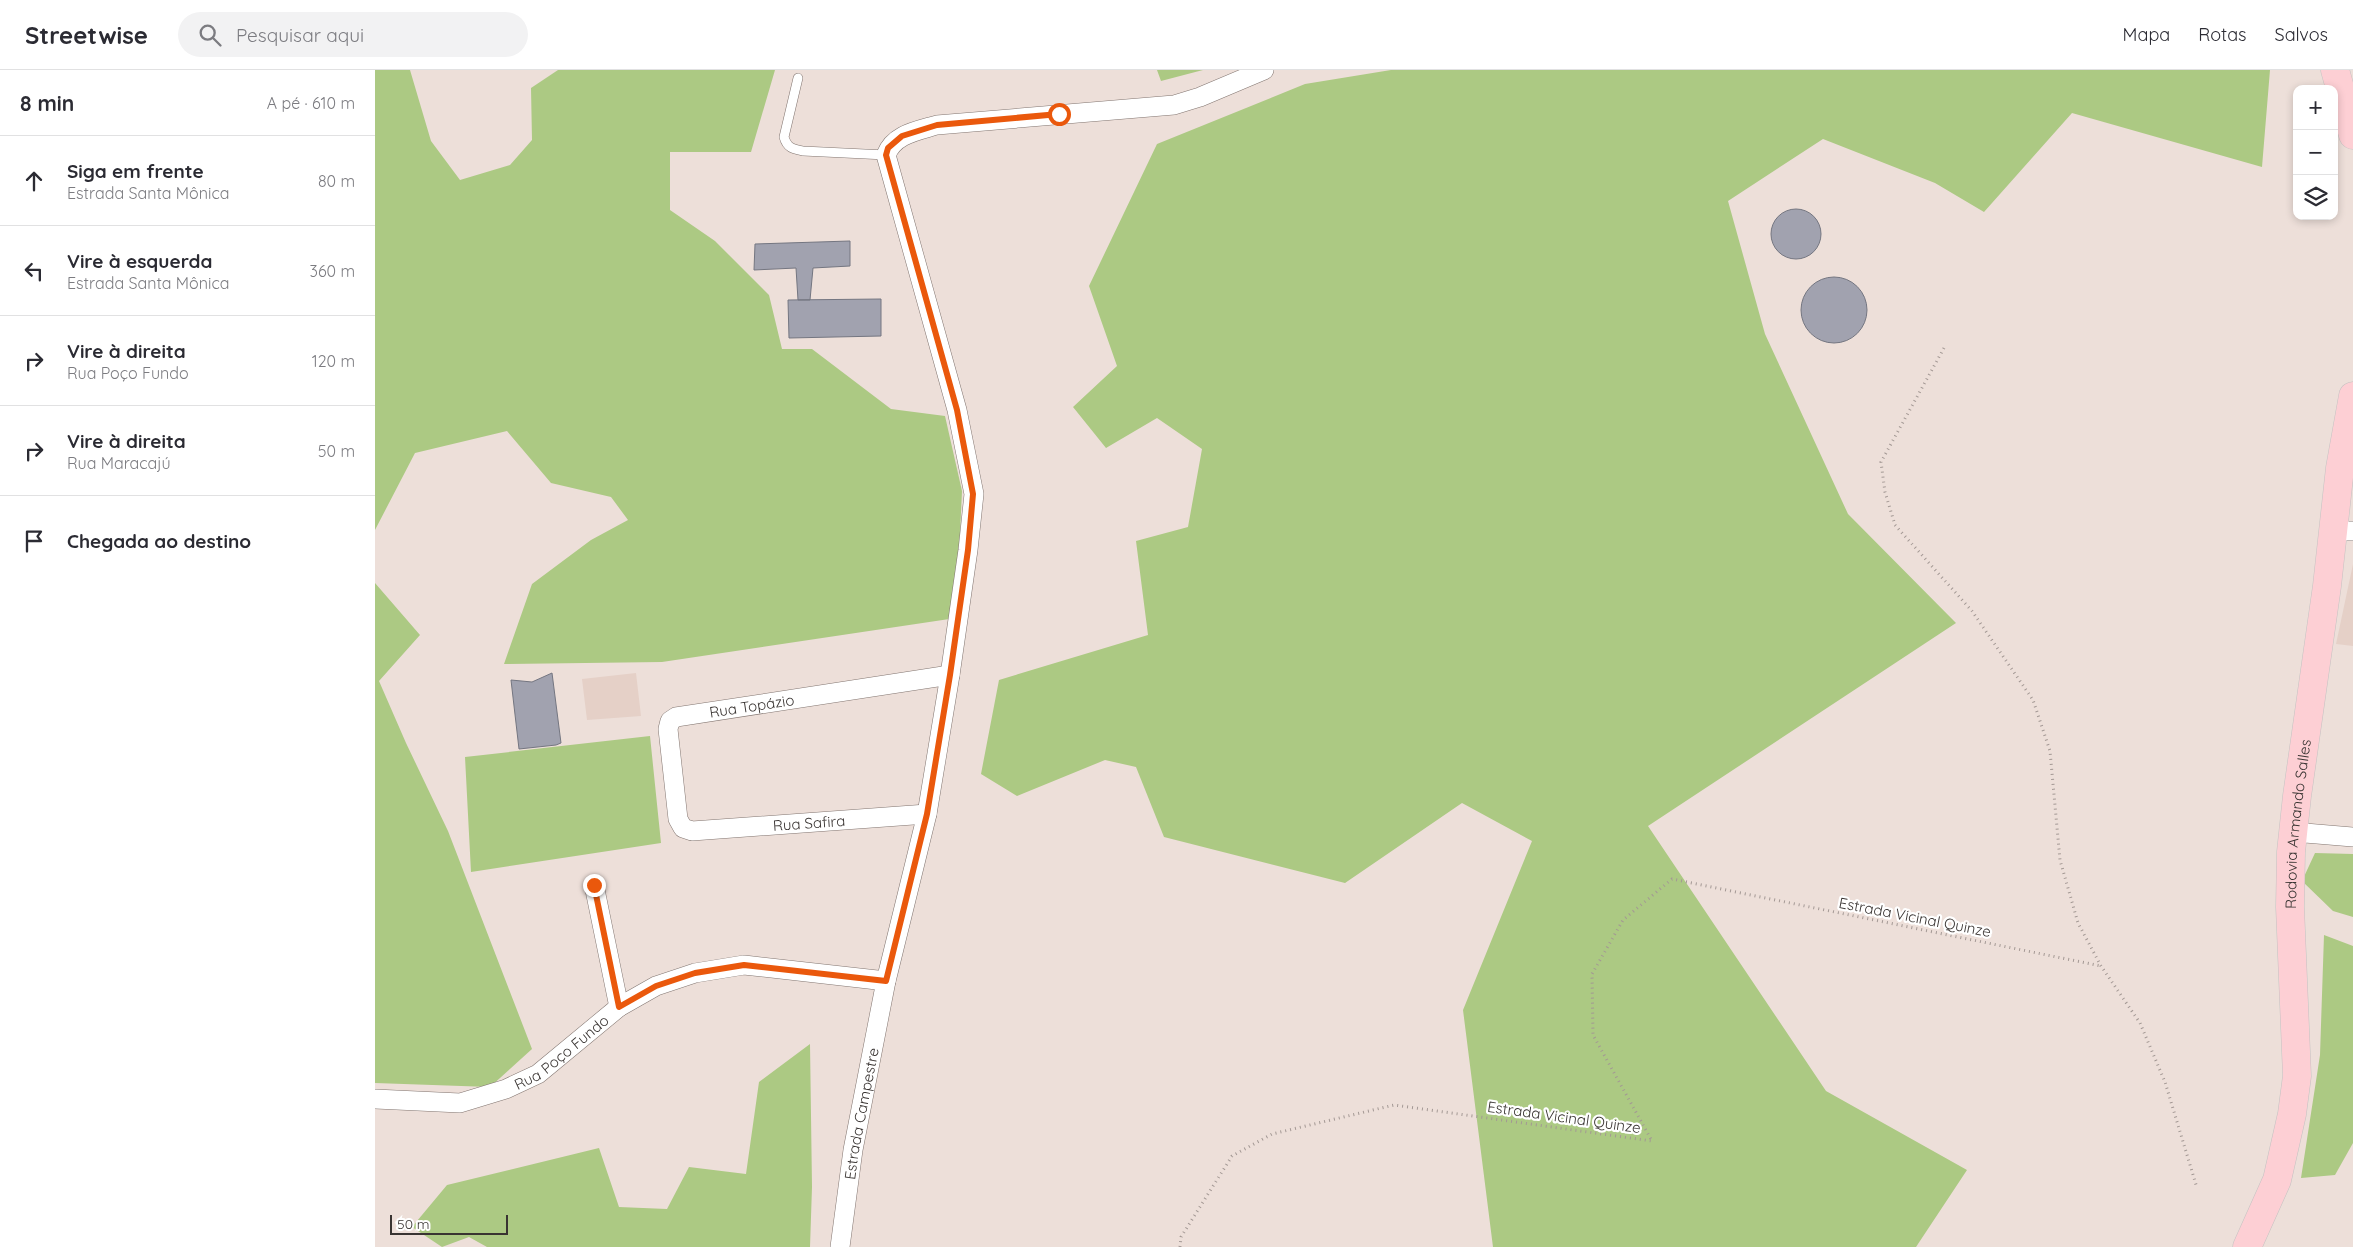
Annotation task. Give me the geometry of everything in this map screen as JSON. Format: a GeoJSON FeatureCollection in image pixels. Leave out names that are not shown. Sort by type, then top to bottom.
{"type":"FeatureCollection","features":[{"type":"Feature","properties":{"kind":"main road"},"geometry":{"type":"LineString","coordinates":[[2320,70],[2328,85]]}},
{"type":"Feature","properties":{"kind":"main road"},"geometry":{"type":"LineString","coordinates":[[2335,70],[2351,130]]}},
{"type":"Feature","properties":{"kind":"main road"},"geometry":{"type":"LineString","coordinates":[[2338,106],[2351,130]]}},
{"type":"Feature","properties":{"kind":"main road","name":"Rodovia Armando Salles"},"geometry":{"type":"LineString","coordinates":[[2247,1247],[2277,1180],[2292,1114],[2297,1076],[2290,907],[2293,832],[2327,586],[2342,531],[2353,396]]}},
{"type":"Feature","properties":{"kind":"street"},"geometry":{"type":"LineString","coordinates":[[886,155],[888,148],[902,136],[937,125],[1174,106],[1264,70]]}},
{"type":"Feature","properties":{"kind":"street","name":"Estrada Campestre"},"geometry":{"type":"LineString","coordinates":[[841,1247],[853,1150],[886,981],[927,814],[968,550],[973,494],[957,410],[886,155]]}},
{"type":"Feature","properties":{"kind":"street","name":"Rua Topázio"},"geometry":{"type":"LineString","coordinates":[[692,831],[683,828],[678,820],[669,729],[670,721],[676,717],[950,675]]}},
{"type":"Feature","properties":{"kind":"street","name":"Rua Safira"},"geometry":{"type":"LineString","coordinates":[[692,831],[927,814]]}},
{"type":"Feature","properties":{"kind":"street"},"geometry":{"type":"LineString","coordinates":[[2293,832],[2353,837]]}},
{"type":"Feature","properties":{"kind":"street"},"geometry":{"type":"LineString","coordinates":[[594,885],[619,1007]]}},
{"type":"Feature","properties":{"kind":"street","name":"Rua Poço Fundo"},"geometry":{"type":"LineString","coordinates":[[375,1099],[460,1103],[506,1089],[538,1074],[619,1007],[656,986],[695,973],[744,965],[886,981]]}},
{"type":"Feature","properties":{"kind":"lane"},"geometry":{"type":"LineString","coordinates":[[798,78],[784,138],[786,144],[791,148],[803,151],[886,155]]}},
{"type":"Feature","properties":{"kind":"path"},"geometry":{"type":"LineString","coordinates":[[1944,348],[1881,462],[1885,492],[1895,525],[1972,610],[2033,700],[2050,751],[2060,860],[2078,923],[2101,966],[2140,1023],[2165,1082],[2197,1188]]}},
{"type":"Feature","properties":{"kind":"path","name":"Estrada Vicinal Quinze"},"geometry":{"type":"LineString","coordinates":[[1180,1247],[1181,1237],[1205,1195],[1232,1156],[1272,1134],[1394,1105],[1652,1141],[1593,1034],[1592,974],[1623,920],[1672,879],[2101,966]]}},
{"type":"Feature","properties":{"kind":"shaded area"},"geometry":{"type":"Polygon","coordinates":[[[2353,564],[2353,646],[2336,644],[2353,564]]]}},
{"type":"Feature","properties":{"kind":"shaded area"},"geometry":{"type":"Polygon","coordinates":[[[636,673],[641,716],[587,720],[582,679],[636,673]]]}},
{"type":"Feature","properties":{"kind":"green space"},"geometry":{"type":"Polygon","coordinates":[[[375,70],[410,70],[431,141],[460,180],[510,165],[532,140],[531,88],[558,70],[775,70],[751,152],[670,152],[670,210],[715,241],[769,295],[782,349],[812,349],[891,409],[945,416],[962,491],[956,618],[662,662],[504,664],[532,584],[591,540],[628,520],[611,497],[551,483],[507,431],[415,453],[375,530],[375,70]]]}},
{"type":"Feature","properties":{"kind":"green space"},"geometry":{"type":"Polygon","coordinates":[[[1157,70],[1203,70],[1161,81],[1157,70]]]}},
{"type":"Feature","properties":{"kind":"green space"},"geometry":{"type":"Polygon","coordinates":[[[1391,70],[2270,70],[2262,167],[2072,113],[1984,212],[1935,183],[1823,139],[1728,201],[1765,334],[1848,514],[1956,623],[1648,826],[1826,1091],[1967,1170],[1916,1247],[1493,1247],[1463,1010],[1532,841],[1462,803],[1345,883],[1164,837],[1136,767],[1105,760],[1017,796],[981,774],[999,680],[1148,635],[1136,541],[1188,527],[1202,449],[1157,418],[1106,448],[1073,407],[1117,366],[1089,286],[1157,144],[1305,84],[1391,70]]]}},
{"type":"Feature","properties":{"kind":"green space"},"geometry":{"type":"Polygon","coordinates":[[[375,583],[420,635],[379,681],[448,831],[532,1049],[490,1087],[375,1083],[375,583]]]}},
{"type":"Feature","properties":{"kind":"green space"},"geometry":{"type":"Polygon","coordinates":[[[650,736],[661,843],[471,872],[465,757],[650,736]]]}},
{"type":"Feature","properties":{"kind":"green space"},"geometry":{"type":"Polygon","coordinates":[[[2315,853],[2353,854],[2353,917],[2333,911],[2302,881],[2315,853]]]}},
{"type":"Feature","properties":{"kind":"green space"},"geometry":{"type":"Polygon","coordinates":[[[2324,935],[2353,946],[2353,1143],[2335,1175],[2301,1178],[2320,1055],[2324,935]]]}},
{"type":"Feature","properties":{"kind":"green space"},"geometry":{"type":"Polygon","coordinates":[[[810,1044],[812,1187],[810,1247],[487,1247],[469,1237],[442,1247],[412,1227],[447,1185],[599,1148],[619,1207],[667,1209],[689,1167],[746,1174],[759,1082],[810,1044]]]}},
{"type":"Feature","properties":{"kind":"building"},"geometry":{"type":"Polygon","coordinates":[[[1796,209],[1806,211],[1814,216],[1819,224],[1821,234],[1819,244],[1814,252],[1806,257],[1796,259],[1786,257],[1778,252],[1773,244],[1771,234],[1773,224],[1778,216],[1786,211],[1796,209]]]}},
{"type":"Feature","properties":{"kind":"building"},"geometry":{"type":"Polygon","coordinates":[[[850,241],[850,266],[813,268],[810,300],[798,300],[796,268],[754,270],[755,244],[850,241]]]}},
{"type":"Feature","properties":{"kind":"building"},"geometry":{"type":"Polygon","coordinates":[[[1834,277],[1847,280],[1857,287],[1864,297],[1867,310],[1864,323],[1857,333],[1847,340],[1834,343],[1821,340],[1811,333],[1804,323],[1801,310],[1804,297],[1811,287],[1821,280],[1834,277]]]}},
{"type":"Feature","properties":{"kind":"building"},"geometry":{"type":"Polygon","coordinates":[[[881,299],[881,336],[789,338],[788,300],[881,299]]]}},
{"type":"Feature","properties":{"kind":"building"},"geometry":{"type":"Polygon","coordinates":[[[552,673],[561,743],[519,749],[511,680],[532,682],[552,673]]]}},
{"type":"Feature","properties":{"kind":"route"},"geometry":{"type":"LineString","coordinates":[[594,885],[619,1007],[656,986],[695,973],[744,965],[886,981],[927,814],[968,550],[973,494],[957,410],[886,155],[888,148],[902,136],[937,125],[1059,114]]}}]}
